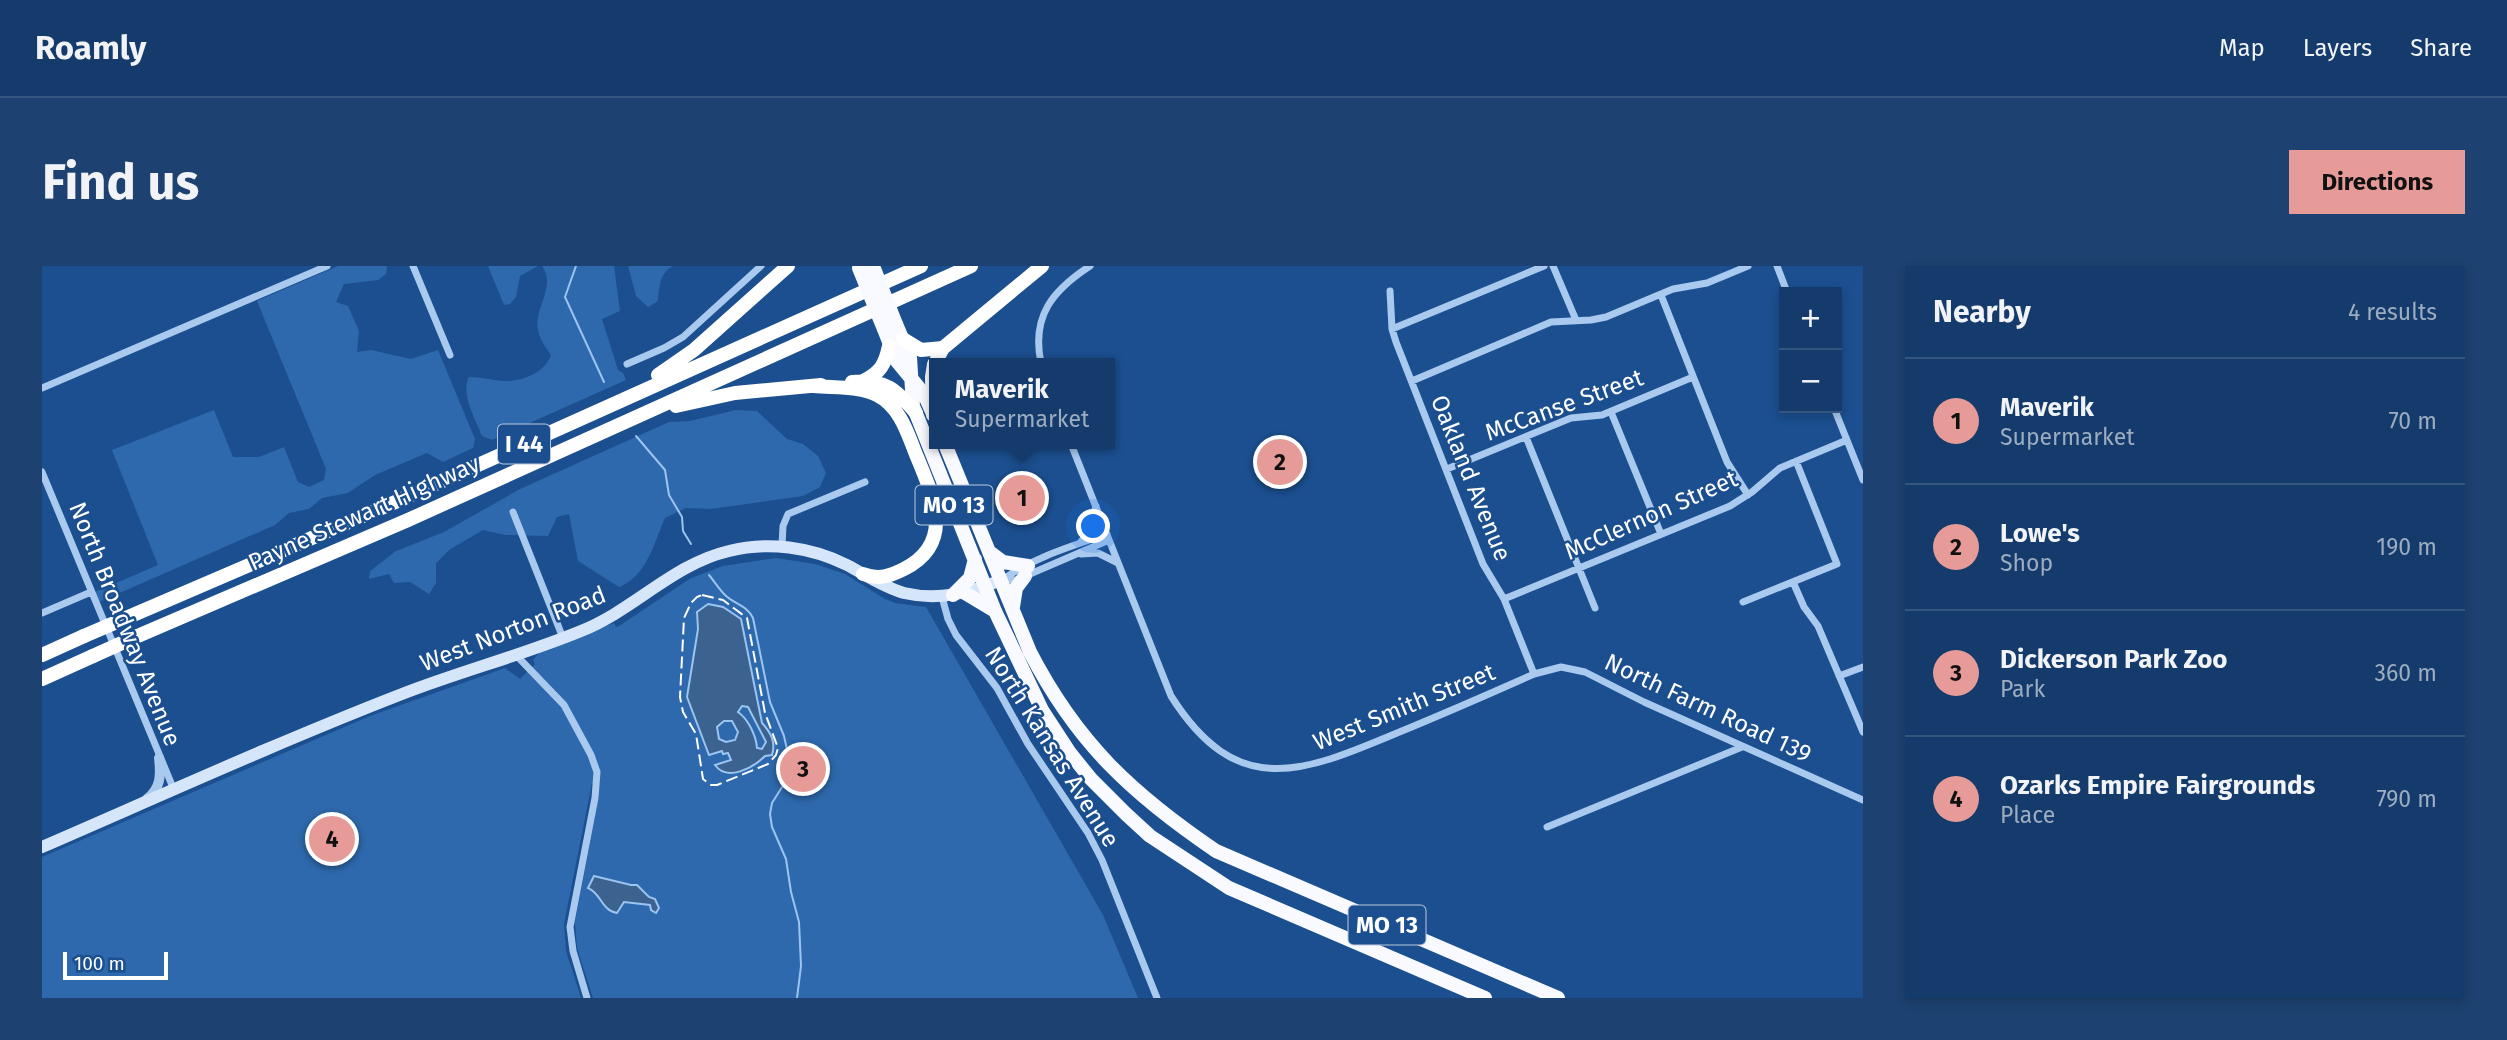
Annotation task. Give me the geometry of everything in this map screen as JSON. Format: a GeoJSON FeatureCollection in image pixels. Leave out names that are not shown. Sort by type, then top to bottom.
{"type":"FeatureCollection","features":[{"type":"Feature","properties":{"kind":"highway"},"geometry":{"type":"LineString","coordinates":[[610,404],[694,350],[788,266]]}},
{"type":"Feature","properties":{"kind":"highway","name":"Payne Stewart Highway"},"geometry":{"type":"LineString","coordinates":[[42,655],[400,500],[921,266]]}},
{"type":"Feature","properties":{"kind":"highway","name":"Payne Stewart Highway"},"geometry":{"type":"LineString","coordinates":[[42,679],[408,520],[971,266]]}},
{"type":"Feature","properties":{"kind":"highway"},"geometry":{"type":"LineString","coordinates":[[938,358],[943,348],[1042,266]]}},
{"type":"Feature","properties":{"kind":"highway","name":"MO 13"},"geometry":{"type":"LineString","coordinates":[[864,267],[896,343],[898,364],[924,394],[929,406]]}},
{"type":"Feature","properties":{"kind":"highway"},"geometry":{"type":"LineString","coordinates":[[861,382],[880,370],[896,343],[921,350],[943,348]]}},
{"type":"Feature","properties":{"kind":"highway","name":"MO 13"},"geometry":{"type":"LineString","coordinates":[[910,378],[911,400],[929,446]]}},
{"type":"Feature","properties":{"kind":"highway"},"geometry":{"type":"LineString","coordinates":[[627,419],[705,398],[861,382],[881,383],[891,388],[901,395],[916,414]]}},
{"type":"Feature","properties":{"kind":"highway"},"geometry":{"type":"LineString","coordinates":[[814,386],[865,391],[877,394],[891,405],[905,427],[936,508],[934,536],[922,557],[913,565],[886,577],[863,574]]}},
{"type":"Feature","properties":{"kind":"highway","name":"MO 13"},"geometry":{"type":"LineString","coordinates":[[930,449],[995,611],[1035,698],[1075,759],[1126,814],[1180,856],[1229,888],[1485,998]]}},
{"type":"Feature","properties":{"kind":"highway","name":"MO 13"},"geometry":{"type":"LineString","coordinates":[[947,449],[1030,652],[1047,684],[1094,750],[1148,803],[1216,851],[1558,998]]}},
{"type":"Feature","properties":{"kind":"highway"},"geometry":{"type":"LineString","coordinates":[[991,554],[1026,571],[1016,588],[1013,609]]}},
{"type":"Feature","properties":{"kind":"highway"},"geometry":{"type":"LineString","coordinates":[[975,559],[970,578],[953,595],[995,611]]}},
{"type":"Feature","properties":{"kind":"main road","name":"West Norton Road"},"geometry":{"type":"LineString","coordinates":[[42,846],[381,702],[564,638],[610,617],[677,572],[706,557],[740,548],[782,546],[825,556],[902,592],[953,595],[1002,580]]}},
{"type":"Feature","properties":{"kind":"street"},"geometry":{"type":"LineString","coordinates":[[42,388],[327,266]]}},
{"type":"Feature","properties":{"kind":"street"},"geometry":{"type":"LineString","coordinates":[[413,266],[450,355]]}},
{"type":"Feature","properties":{"kind":"street"},"geometry":{"type":"LineString","coordinates":[[627,364],[683,337],[761,266]]}},
{"type":"Feature","properties":{"kind":"street"},"geometry":{"type":"LineString","coordinates":[[1041,358],[1039,332],[1045,310],[1063,286],[1090,266]]}},
{"type":"Feature","properties":{"kind":"street"},"geometry":{"type":"LineString","coordinates":[[1392,329],[1544,266]]}},
{"type":"Feature","properties":{"kind":"street"},"geometry":{"type":"LineString","coordinates":[[1553,266],[1576,320]]}},
{"type":"Feature","properties":{"kind":"street"},"geometry":{"type":"LineString","coordinates":[[1412,381],[1546,324],[1606,317],[1678,288],[1707,283],[1748,266]]}},
{"type":"Feature","properties":{"kind":"street"},"geometry":{"type":"LineString","coordinates":[[1777,266],[1785,287]]}},
{"type":"Feature","properties":{"kind":"street","name":"Oakland Avenue"},"geometry":{"type":"LineString","coordinates":[[1390,291],[1392,329],[1483,564],[1504,599],[1534,674]]}},
{"type":"Feature","properties":{"kind":"street"},"geometry":{"type":"LineString","coordinates":[[1661,295],[1727,462],[1748,495]]}},
{"type":"Feature","properties":{"kind":"street","name":"McCanse Street"},"geometry":{"type":"LineString","coordinates":[[1447,469],[1571,418],[1611,412],[1693,377]]}},
{"type":"Feature","properties":{"kind":"street"},"geometry":{"type":"LineString","coordinates":[[1611,412],[1661,534]]}},
{"type":"Feature","properties":{"kind":"street"},"geometry":{"type":"LineString","coordinates":[[1835,413],[1863,480]]}},
{"type":"Feature","properties":{"kind":"street"},"geometry":{"type":"LineString","coordinates":[[1525,437],[1595,608]]}},
{"type":"Feature","properties":{"kind":"street","name":"McClernon Street"},"geometry":{"type":"LineString","coordinates":[[1504,599],[1730,506],[1748,495],[1773,473],[1847,440]]}},
{"type":"Feature","properties":{"kind":"street"},"geometry":{"type":"LineString","coordinates":[[1073,449],[1118,564]]}},
{"type":"Feature","properties":{"kind":"street"},"geometry":{"type":"LineString","coordinates":[[1743,602],[1837,564],[1796,461]]}},
{"type":"Feature","properties":{"kind":"street","name":"North Broadway Avenue"},"geometry":{"type":"LineString","coordinates":[[42,472],[174,790]]}},
{"type":"Feature","properties":{"kind":"street"},"geometry":{"type":"LineString","coordinates":[[782,546],[783,526],[788,514],[865,482]]}},
{"type":"Feature","properties":{"kind":"street"},"geometry":{"type":"LineString","coordinates":[[1079,543],[1088,533],[1096,506]]}},
{"type":"Feature","properties":{"kind":"street"},"geometry":{"type":"LineString","coordinates":[[513,512],[564,638]]}},
{"type":"Feature","properties":{"kind":"street","name":"West Norton Road"},"geometry":{"type":"LineString","coordinates":[[1026,571],[1079,543],[1108,538]]}},
{"type":"Feature","properties":{"kind":"street","name":"West Norton Road"},"geometry":{"type":"LineString","coordinates":[[1002,580],[1073,555],[1108,538]]}},
{"type":"Feature","properties":{"kind":"street"},"geometry":{"type":"LineString","coordinates":[[1073,555],[1098,553],[1118,564]]}},
{"type":"Feature","properties":{"kind":"street","name":"West Smith Street"},"geometry":{"type":"LineString","coordinates":[[1118,564],[1171,696],[1187,720],[1208,741],[1234,758],[1259,767],[1286,770],[1317,764],[1355,751],[1534,674]]}},
{"type":"Feature","properties":{"kind":"street"},"geometry":{"type":"LineString","coordinates":[[1793,582],[1804,607],[1818,625],[1863,732]]}},
{"type":"Feature","properties":{"kind":"street"},"geometry":{"type":"LineString","coordinates":[[42,613],[91,592]]}},
{"type":"Feature","properties":{"kind":"street","name":"North Kansas Avenue"},"geometry":{"type":"LineString","coordinates":[[953,595],[953,630],[998,688],[1028,744],[1081,820],[1102,860],[1157,998]]}},
{"type":"Feature","properties":{"kind":"street"},"geometry":{"type":"LineString","coordinates":[[515,654],[568,711],[597,772],[595,798],[570,927],[573,951],[587,998]]}},
{"type":"Feature","properties":{"kind":"street","name":"North Farm Road 139"},"geometry":{"type":"LineString","coordinates":[[1534,674],[1556,667],[1579,670],[1742,747],[1863,800]]}},
{"type":"Feature","properties":{"kind":"street"},"geometry":{"type":"LineString","coordinates":[[1839,676],[1863,667]]}},
{"type":"Feature","properties":{"kind":"street"},"geometry":{"type":"LineString","coordinates":[[1547,827],[1742,747]]}},
{"type":"Feature","properties":{"kind":"street"},"geometry":{"type":"LineString","coordinates":[[142,804],[158,787],[161,776],[159,758]]}},
{"type":"Feature","properties":{"kind":"shaded area"},"geometry":{"type":"Polygon","coordinates":[[[338,266],[387,266],[386,274],[378,280],[344,284],[336,302],[348,306],[359,331],[357,352],[371,350],[411,359],[438,350],[475,439],[473,448],[443,462],[427,453],[375,475],[348,493],[322,498],[309,509],[289,513],[275,525],[99,602],[95,592],[158,565],[112,450],[214,410],[233,457],[259,457],[284,447],[298,482],[309,487],[324,480],[326,469],[257,301],[338,266]]]}},
{"type":"Feature","properties":{"kind":"shaded area"},"geometry":{"type":"Polygon","coordinates":[[[488,266],[538,266],[520,276],[516,297],[510,304],[504,305],[488,266]]]}},
{"type":"Feature","properties":{"kind":"shaded area"},"geometry":{"type":"Polygon","coordinates":[[[542,266],[614,266],[620,311],[602,319],[618,370],[626,380],[492,440],[482,436],[470,406],[467,383],[469,377],[503,381],[525,378],[544,367],[548,361],[551,355],[540,337],[537,322],[547,281],[542,266]]]}},
{"type":"Feature","properties":{"kind":"shaded area"},"geometry":{"type":"Polygon","coordinates":[[[628,266],[673,266],[663,276],[658,301],[648,307],[636,296],[628,266]]]}},
{"type":"Feature","properties":{"kind":"shaded area"},"geometry":{"type":"Polygon","coordinates":[[[736,410],[757,411],[787,439],[803,444],[818,456],[826,473],[820,487],[803,496],[711,509],[686,508],[665,518],[643,567],[629,582],[619,587],[578,561],[569,514],[557,517],[548,536],[505,535],[483,530],[449,550],[436,563],[436,583],[429,594],[410,582],[394,583],[389,574],[369,579],[370,571],[396,551],[444,532],[520,489],[669,422],[690,421],[736,410]]]}},
{"type":"Feature","properties":{"kind":"shaded area"},"geometry":{"type":"Polygon","coordinates":[[[776,558],[815,564],[845,574],[895,603],[926,607],[1103,915],[1138,998],[593,998],[577,948],[575,922],[599,796],[592,783],[564,924],[566,951],[581,998],[42,998],[42,857],[370,716],[505,668],[520,679],[535,664],[533,660],[539,653],[614,623],[616,627],[619,626],[691,578],[723,566],[776,558]]]}},
{"type":"Feature","properties":{"kind":"shaded area"},"geometry":{"type":"Polygon","coordinates":[[[708,604],[723,607],[741,619],[762,723],[773,742],[772,755],[733,773],[720,770],[715,765],[731,760],[728,753],[723,754],[722,751],[709,755],[687,697],[698,629],[697,612],[708,604]],[[742,706],[738,712],[751,728],[757,748],[762,749],[766,742],[748,707],[742,706]],[[724,721],[717,727],[719,739],[726,742],[735,740],[738,732],[732,721],[724,721]]]}},
{"type":"Feature","properties":{"kind":"shaded area"},"geometry":{"type":"Polygon","coordinates":[[[594,876],[637,885],[649,897],[655,899],[659,908],[656,913],[651,910],[650,905],[624,902],[617,913],[612,911],[588,888],[594,876]]]}},
{"type":"Feature","properties":{"kind":"waterway"},"geometry":{"type":"LineString","coordinates":[[576,266],[565,297],[604,382]]}},
{"type":"Feature","properties":{"kind":"waterway"},"geometry":{"type":"LineString","coordinates":[[636,436],[665,470],[669,495],[682,517],[683,531],[691,544]]}},
{"type":"Feature","properties":{"kind":"waterway"},"geometry":{"type":"LineString","coordinates":[[709,575],[725,595],[747,610],[753,618],[770,702],[784,736],[790,763]]}},
{"type":"Feature","properties":{"kind":"waterway"},"geometry":{"type":"LineString","coordinates":[[789,776],[772,803],[770,814],[772,827],[786,859],[799,922],[801,966],[797,998]]}},
{"type":"Feature","properties":{"kind":"railway"},"geometry":{"type":"LineString","coordinates":[[702,595],[723,600],[747,618],[765,713],[778,748],[768,764],[717,785],[711,785],[703,779],[696,734],[683,712],[680,697],[684,618],[691,603],[702,595]]}},
{"type":"Feature","properties":{"kind":"place","name":"Lowe's"},"geometry":{"type":"Point","coordinates":[1280,462]}},
{"type":"Feature","properties":{"kind":"place","name":"Maverik"},"geometry":{"type":"Point","coordinates":[1022,498]}},
{"type":"Feature","properties":{"kind":"place","name":"Dickerson Park Zoo"},"geometry":{"type":"Point","coordinates":[803,769]}},
{"type":"Feature","properties":{"kind":"place","name":"Ozarks Empire Fairgrounds"},"geometry":{"type":"Point","coordinates":[332,839]}}]}
